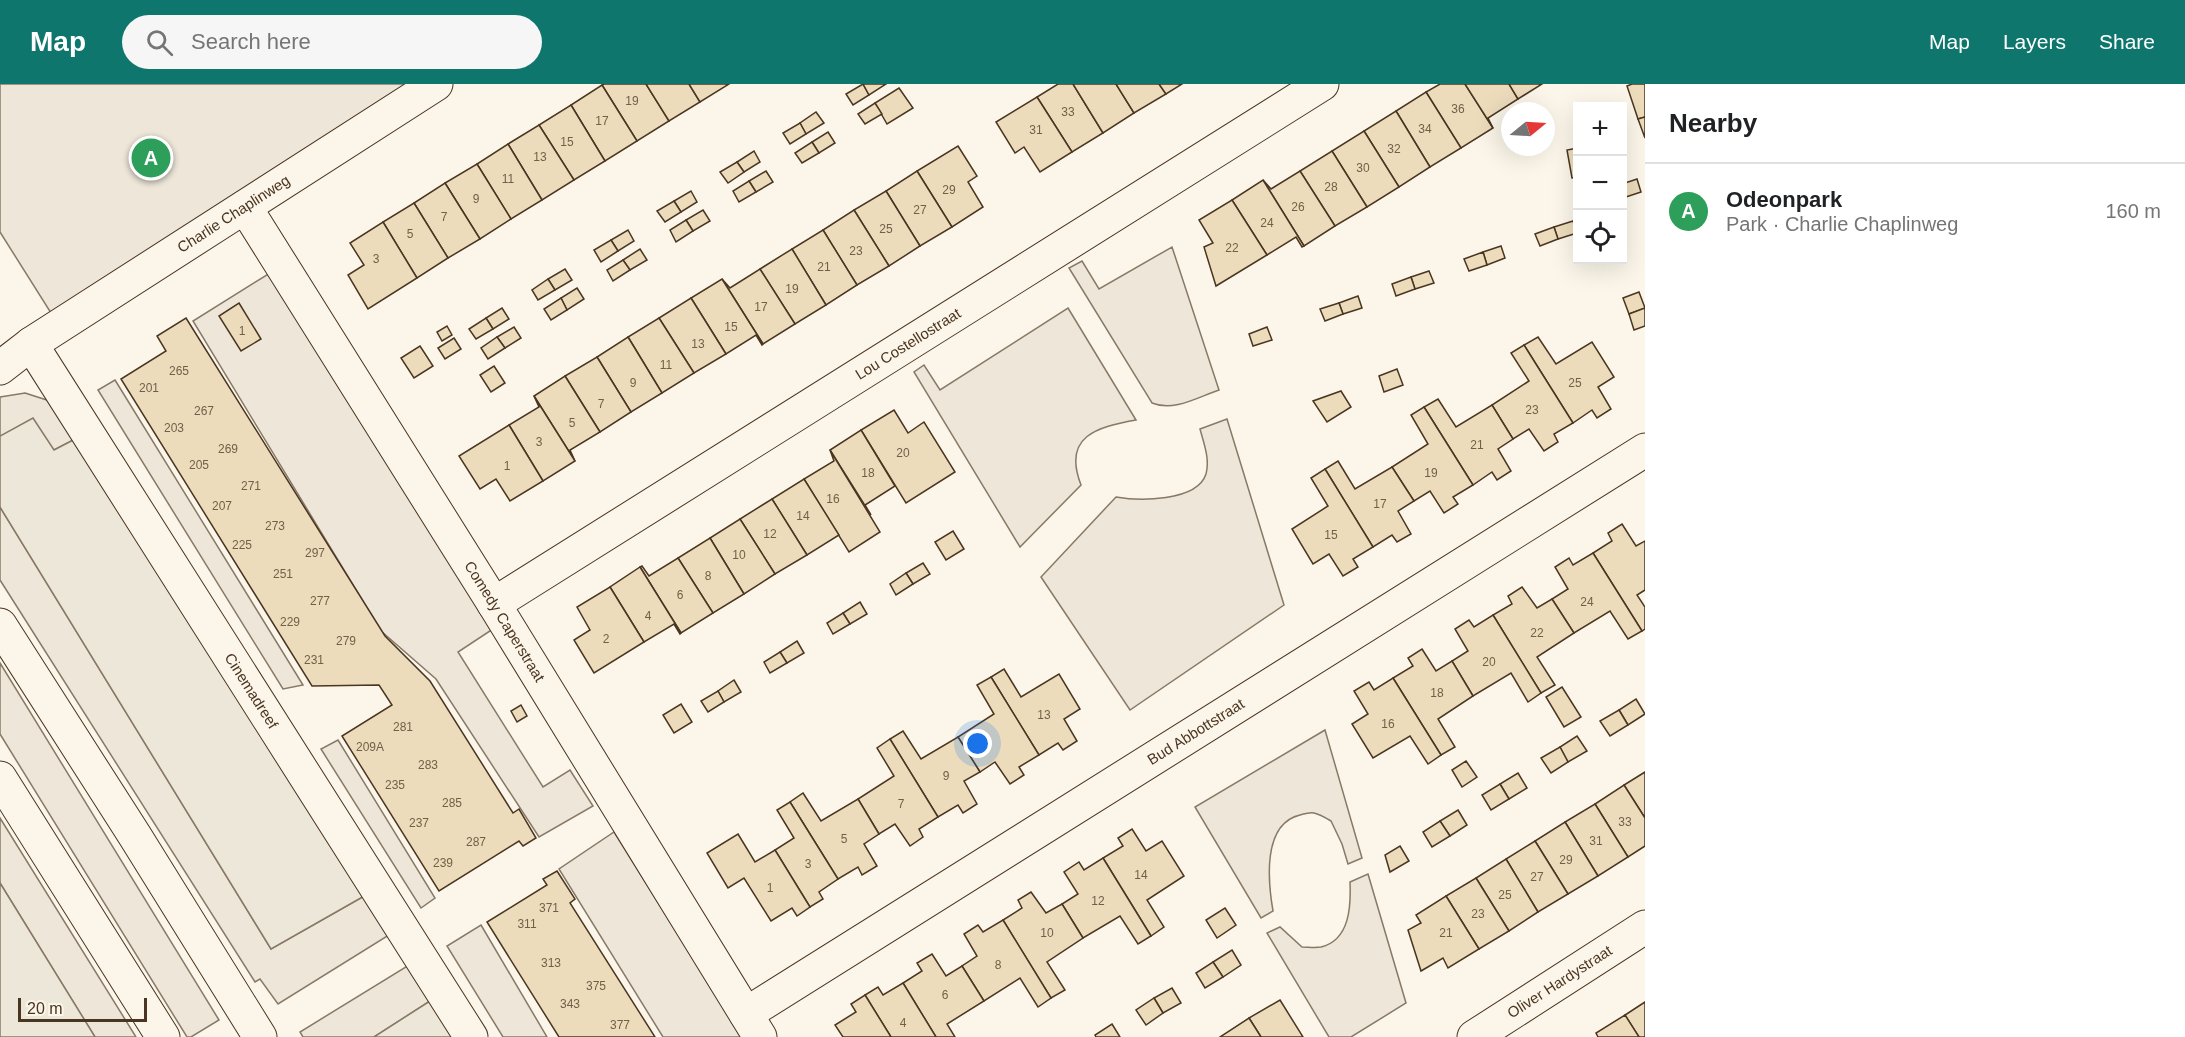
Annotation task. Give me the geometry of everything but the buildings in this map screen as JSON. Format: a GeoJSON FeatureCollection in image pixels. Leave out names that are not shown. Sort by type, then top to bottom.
{"type":"FeatureCollection","features":[{"type":"Feature","properties":{"kind":"street","name":"Charlie Chaplinweg"},"geometry":{"type":"LineString","coordinates":[[0,368],[31,344],[436,84]]}},
{"type":"Feature","properties":{"kind":"street","name":"Lou Costellostraat"},"geometry":{"type":"LineString","coordinates":[[494,604],[1322,84]]}},
{"type":"Feature","properties":{"kind":"street","name":"Comedy Caperstraat"},"geometry":{"type":"LineString","coordinates":[[245,207],[494,604],[753,1025]]}},
{"type":"Feature","properties":{"kind":"street","name":"Charlie Chaplinweg"},"geometry":{"type":"LineString","coordinates":[[0,357],[31,344]]}},
{"type":"Feature","properties":{"kind":"street","name":"Cinemadreef"},"geometry":{"type":"LineString","coordinates":[[31,344],[471,1037]]}},
{"type":"Feature","properties":{"kind":"street","name":"Bud Abbottstraat"},"geometry":{"type":"LineString","coordinates":[[753,1025],[1645,450]]}},
{"type":"Feature","properties":{"kind":"street"},"geometry":{"type":"LineString","coordinates":[[0,625],[260,1037]]}},
{"type":"Feature","properties":{"kind":"street"},"geometry":{"type":"LineString","coordinates":[[0,778],[164,1037]]}},
{"type":"Feature","properties":{"kind":"street","name":"Oliver Hardystraat"},"geometry":{"type":"LineString","coordinates":[[1474,1037],[1645,927]]}},
{"type":"Feature","properties":{"kind":"shaded area"},"geometry":{"type":"Polygon","coordinates":[[[0,84],[415,84],[56,321],[0,232],[0,84]]]}},
{"type":"Feature","properties":{"kind":"shaded area"},"geometry":{"type":"Polygon","coordinates":[[[1172,247],[1219,390],[1169,406],[1152,403],[1069,268],[1082,261],[1099,289],[1172,247]]]}},
{"type":"Feature","properties":{"kind":"shaded area"},"geometry":{"type":"Polygon","coordinates":[[[270,273],[493,629],[458,652],[543,787],[570,770],[593,806],[539,837],[436,679],[381,631],[193,321],[270,273]]]}},
{"type":"Feature","properties":{"kind":"shaded area"},"geometry":{"type":"Polygon","coordinates":[[[1068,308],[1136,420],[1108,426],[1087,437],[1080,445],[1076,455],[1076,468],[1081,485],[1020,547],[914,372],[924,365],[940,390],[1068,308]]]}},
{"type":"Feature","properties":{"kind":"shaded area"},"geometry":{"type":"Polygon","coordinates":[[[115,380],[303,685],[283,689],[98,390],[115,380]]]}},
{"type":"Feature","properties":{"kind":"shaded area"},"geometry":{"type":"Polygon","coordinates":[[[25,393],[56,403],[81,436],[54,450],[0,436],[0,397],[25,393]]]}},
{"type":"Feature","properties":{"kind":"shaded area"},"geometry":{"type":"Polygon","coordinates":[[[33,418],[54,450],[81,436],[366,895],[271,949],[0,507],[0,436],[33,418]]]}},
{"type":"Feature","properties":{"kind":"shaded area"},"geometry":{"type":"Polygon","coordinates":[[[1227,419],[1284,605],[1130,710],[1041,577],[1116,497],[1152,499],[1179,495],[1200,483],[1206,474],[1207,463],[1200,429],[1227,419]]]}},
{"type":"Feature","properties":{"kind":"shaded area"},"geometry":{"type":"Polygon","coordinates":[[[0,507],[271,949],[366,895],[389,935],[278,1004],[260,979],[255,982],[0,580],[0,507]]]}},
{"type":"Feature","properties":{"kind":"shaded area"},"geometry":{"type":"Polygon","coordinates":[[[0,663],[219,1020],[191,1037],[187,1037],[0,734],[0,663]]]}},
{"type":"Feature","properties":{"kind":"shaded area"},"geometry":{"type":"Polygon","coordinates":[[[1325,730],[1362,858],[1348,864],[1331,821],[1322,816],[1308,813],[1288,821],[1279,830],[1270,855],[1269,870],[1273,911],[1261,918],[1195,807],[1325,730]]]}},
{"type":"Feature","properties":{"kind":"shaded area"},"geometry":{"type":"Polygon","coordinates":[[[338,740],[435,898],[421,908],[321,749],[338,740]]]}},
{"type":"Feature","properties":{"kind":"shaded area"},"geometry":{"type":"Polygon","coordinates":[[[0,818],[136,1037],[95,1037],[0,883],[0,818]]]}},
{"type":"Feature","properties":{"kind":"shaded area"},"geometry":{"type":"Polygon","coordinates":[[[614,832],[742,1037],[663,1037],[559,869],[614,832]]]}},
{"type":"Feature","properties":{"kind":"shaded area"},"geometry":{"type":"Polygon","coordinates":[[[1368,874],[1406,1003],[1351,1037],[1329,1037],[1267,933],[1280,927],[1302,947],[1321,947],[1331,943],[1338,937],[1347,921],[1350,882],[1368,874]]]}},
{"type":"Feature","properties":{"kind":"shaded area"},"geometry":{"type":"Polygon","coordinates":[[[0,883],[95,1037],[0,1037],[0,883]]]}},
{"type":"Feature","properties":{"kind":"shaded area"},"geometry":{"type":"Polygon","coordinates":[[[481,925],[547,1037],[503,1037],[447,946],[481,925]]]}},
{"type":"Feature","properties":{"kind":"shaded area"},"geometry":{"type":"Polygon","coordinates":[[[409,965],[430,1001],[374,1037],[303,1037],[300,1032],[409,965]]]}},
{"type":"Feature","properties":{"kind":"shaded area"},"geometry":{"type":"Polygon","coordinates":[[[430,1001],[453,1037],[374,1037],[430,1001]]]}},
{"type":"Feature","properties":{"kind":"place","name":"Odeonpark"},"geometry":{"type":"Point","coordinates":[151,158]}}]}
